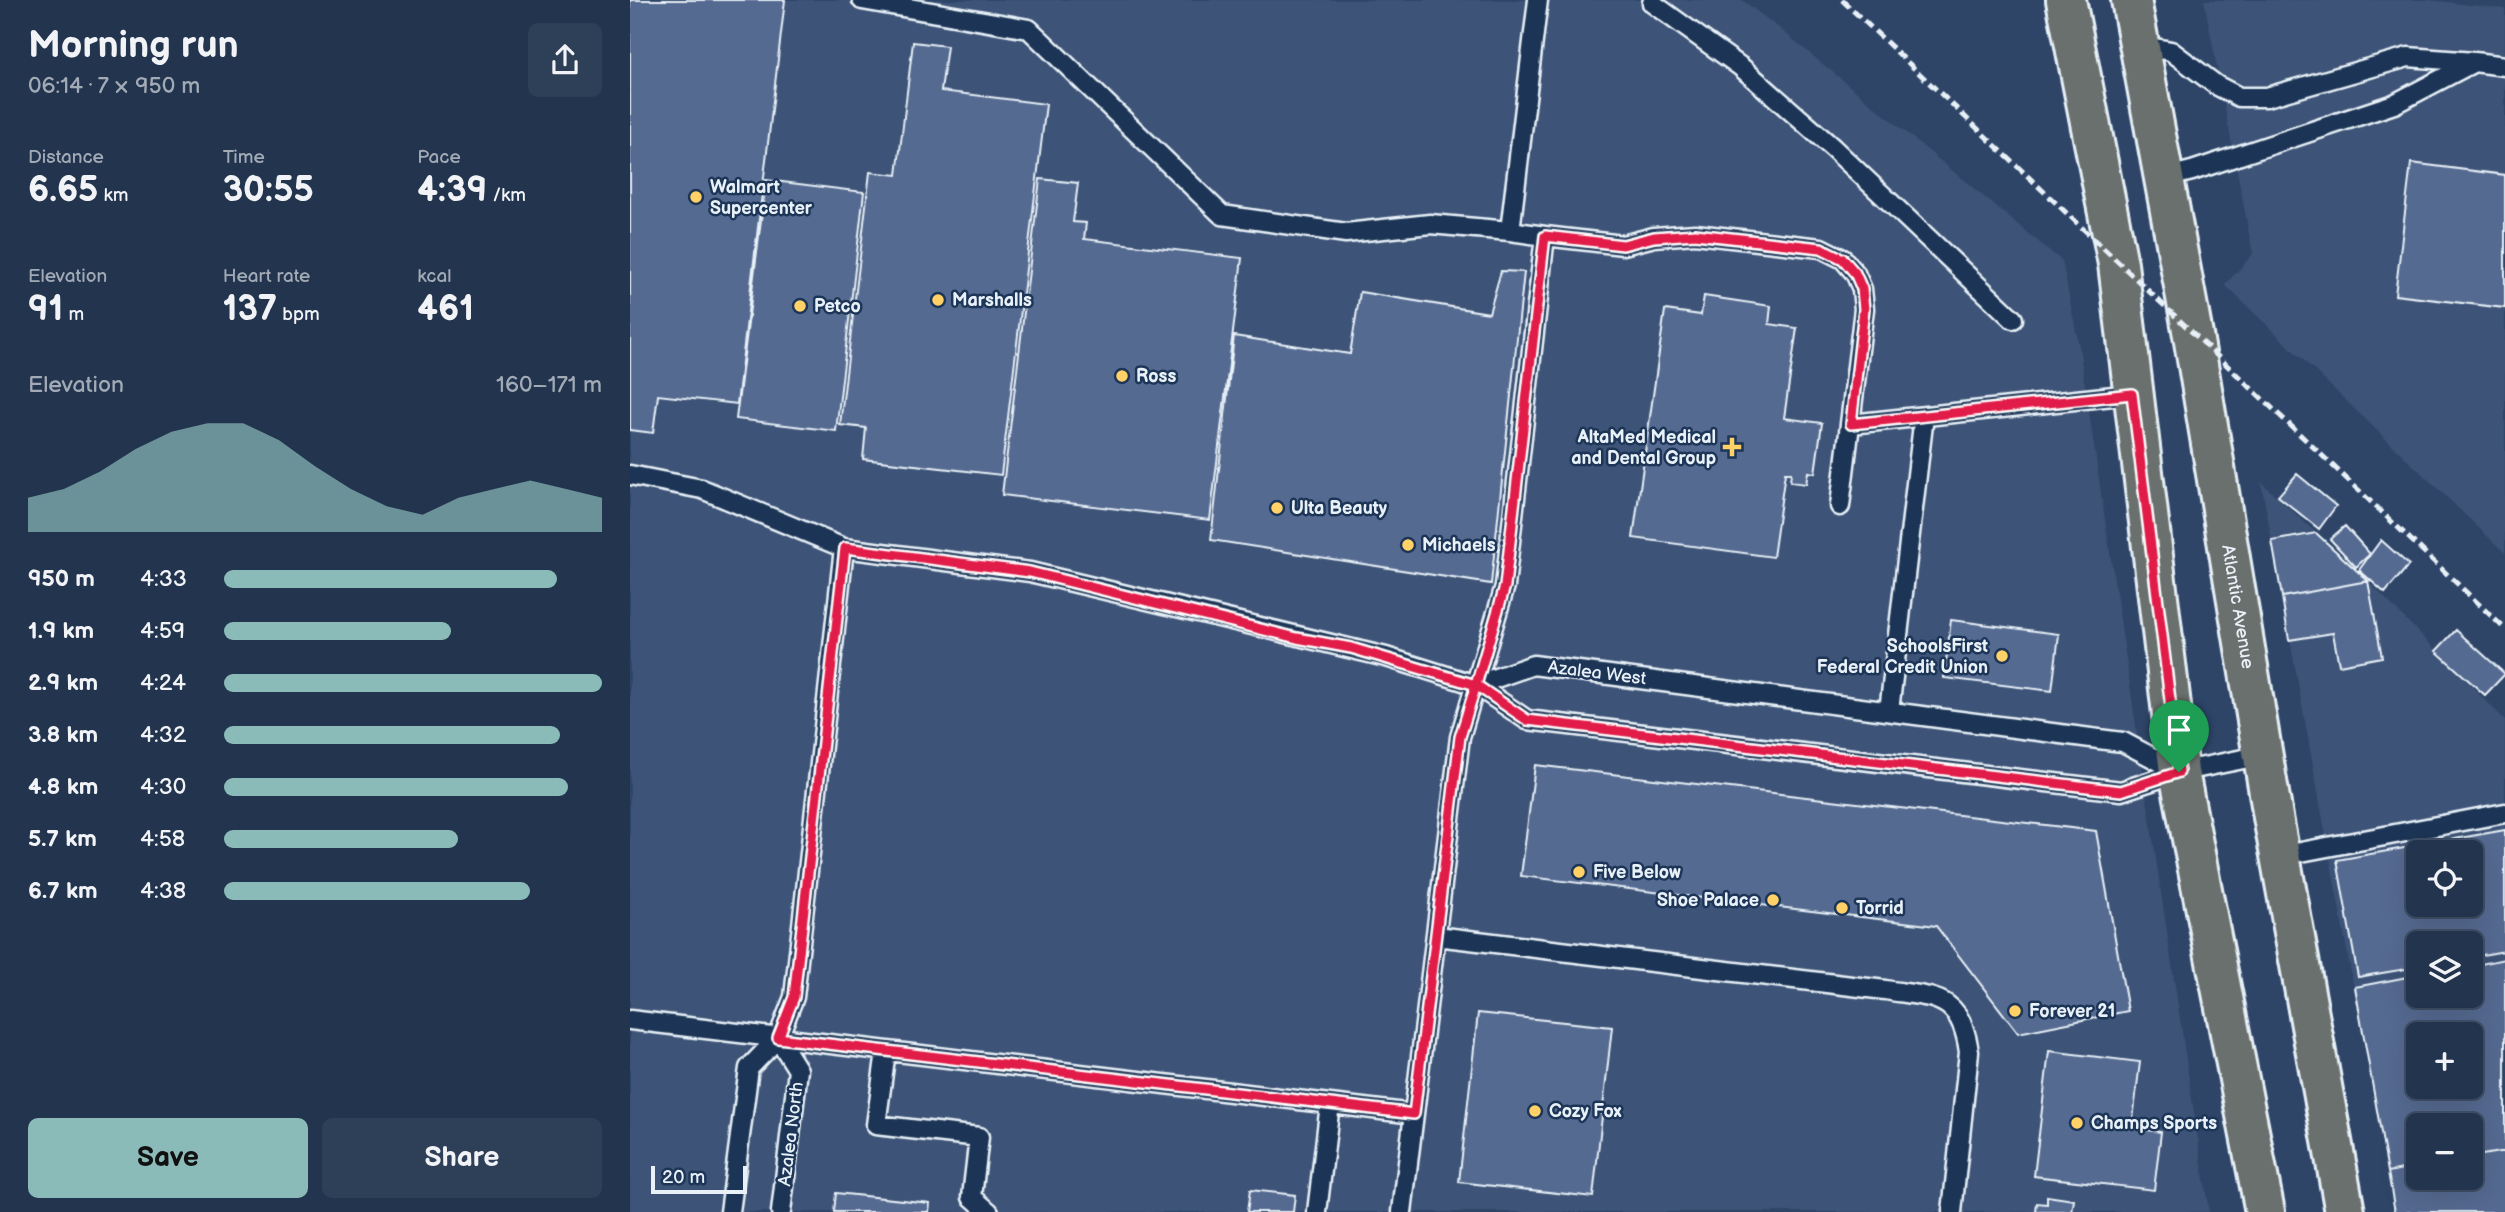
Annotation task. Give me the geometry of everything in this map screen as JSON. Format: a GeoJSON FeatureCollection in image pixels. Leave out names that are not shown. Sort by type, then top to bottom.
{"type":"FeatureCollection","features":[{"type":"Feature","properties":{"kind":"main road"},"geometry":{"type":"LineString","coordinates":[[2066,0],[2118,264],[2179,772],[2265,1212]]}},
{"type":"Feature","properties":{"kind":"main road","name":"Atlantic Avenue"},"geometry":{"type":"LineString","coordinates":[[2131,0],[2193,335],[2280,856],[2345,1212]]}},
{"type":"Feature","properties":{"kind":"lane"},"geometry":{"type":"LineString","coordinates":[[862,0],[1029,29],[1222,215],[1346,233],[1430,224],[1623,245],[1654,237],[1709,236],[1821,248],[1843,259],[1855,273],[1862,289],[1864,309],[1840,506]]}},
{"type":"Feature","properties":{"kind":"lane"},"geometry":{"type":"LineString","coordinates":[[1510,231],[1538,0]]}},
{"type":"Feature","properties":{"kind":"lane"},"geometry":{"type":"LineString","coordinates":[[1652,4],[1741,67],[1833,148],[2013,319]]}},
{"type":"Feature","properties":{"kind":"lane"},"geometry":{"type":"LineString","coordinates":[[2140,45],[2171,51],[2216,85],[2239,97],[2267,97],[2408,57],[2505,66]]}},
{"type":"Feature","properties":{"kind":"lane"},"geometry":{"type":"LineString","coordinates":[[2164,178],[2394,104],[2474,62]]}},
{"type":"Feature","properties":{"kind":"lane"},"geometry":{"type":"LineString","coordinates":[[1402,1212],[1460,737],[1505,586],[1545,236]]}},
{"type":"Feature","properties":{"kind":"lane"},"geometry":{"type":"LineString","coordinates":[[1851,424],[2132,394]]}},
{"type":"Feature","properties":{"kind":"lane"},"geometry":{"type":"LineString","coordinates":[[1889,711],[1924,416]]}},
{"type":"Feature","properties":{"kind":"lane"},"geometry":{"type":"LineString","coordinates":[[630,475],[702,489],[845,548],[1030,572],[1297,638],[1351,648],[1476,685],[1527,720],[2121,791],[2179,772],[2263,755]]}},
{"type":"Feature","properties":{"kind":"lane"},"geometry":{"type":"LineString","coordinates":[[730,1212],[749,1068],[778,1038],[794,997],[845,548]]}},
{"type":"Feature","properties":{"kind":"lane","name":"Azalea West"},"geometry":{"type":"LineString","coordinates":[[1476,685],[1533,665],[2123,742],[2179,772]]}},
{"type":"Feature","properties":{"kind":"lane"},"geometry":{"type":"LineString","coordinates":[[2280,856],[2505,813]]}},
{"type":"Feature","properties":{"kind":"lane"},"geometry":{"type":"LineString","coordinates":[[1436,936],[1885,990],[1942,1000],[1957,1013],[1966,1032],[1969,1052],[1952,1212]]}},
{"type":"Feature","properties":{"kind":"lane"},"geometry":{"type":"LineString","coordinates":[[630,1020],[1414,1114]]}},
{"type":"Feature","properties":{"kind":"lane","name":"Azalea North"},"geometry":{"type":"LineString","coordinates":[[778,1038],[798,1070],[781,1212]]}},
{"type":"Feature","properties":{"kind":"lane"},"geometry":{"type":"LineString","coordinates":[[886,1051],[876,1125],[979,1137],[972,1197],[989,1212]]}},
{"type":"Feature","properties":{"kind":"lane"},"geometry":{"type":"LineString","coordinates":[[1317,1212],[1330,1104]]}},
{"type":"Feature","properties":{"kind":"shaded area"},"geometry":{"type":"Polygon","coordinates":[[[630,0],[1742,0],[1784,32],[2062,261],[2079,346],[2209,1212],[630,1212],[630,0]]]}},
{"type":"Feature","properties":{"kind":"shaded area"},"geometry":{"type":"Polygon","coordinates":[[[2204,0],[2429,0],[2505,9],[2505,553],[2225,285],[2253,254],[2204,0]]]}},
{"type":"Feature","properties":{"kind":"shaded area"},"geometry":{"type":"Polygon","coordinates":[[[2261,482],[2368,581],[2505,720],[2505,1212],[2395,1212],[2261,482]]]}},
{"type":"Feature","properties":{"kind":"building","name":"Walmart Supercenter"},"geometry":{"type":"Polygon","coordinates":[[[630,0],[785,0],[737,404],[658,395],[653,433],[630,430],[630,0]]]}},
{"type":"Feature","properties":{"kind":"building","name":"Marshalls"},"geometry":{"type":"Polygon","coordinates":[[[913,42],[947,46],[941,91],[1046,104],[1001,475],[863,459],[866,428],[840,425],[870,172],[897,175],[913,42]]]}},
{"type":"Feature","properties":{"kind":"building"},"geometry":{"type":"Polygon","coordinates":[[[2411,163],[2505,175],[2505,308],[2395,295],[2411,163]]]}},
{"type":"Feature","properties":{"kind":"building","name":"Ross"},"geometry":{"type":"Polygon","coordinates":[[[1040,179],[1078,183],[1073,222],[1086,223],[1084,239],[1242,258],[1210,520],[1002,495],[1040,179]]]}},
{"type":"Feature","properties":{"kind":"building","name":"Petco"},"geometry":{"type":"Polygon","coordinates":[[[766,180],[864,192],[836,431],[736,419],[766,180]]]}},
{"type":"Feature","properties":{"kind":"building"},"geometry":{"type":"Polygon","coordinates":[[[1501,271],[1524,272],[1491,584],[1211,540],[1234,336],[1350,354],[1360,292],[1489,313],[1501,271]]]}},
{"type":"Feature","properties":{"kind":"building","name":"AltaMed Medical and Dental Group"},"geometry":{"type":"Polygon","coordinates":[[[1704,296],[1771,306],[1769,324],[1797,328],[1784,418],[1822,423],[1815,473],[1808,472],[1806,484],[1790,482],[1791,473],[1785,473],[1773,557],[1633,538],[1665,310],[1701,315],[1704,296]]]}},
{"type":"Feature","properties":{"kind":"building"},"geometry":{"type":"Polygon","coordinates":[[[2297,474],[2336,506],[2319,529],[2278,496],[2297,474]]]}},
{"type":"Feature","properties":{"kind":"building"},"geometry":{"type":"Polygon","coordinates":[[[2345,526],[2370,554],[2356,567],[2330,539],[2345,526]]]}},
{"type":"Feature","properties":{"kind":"building"},"geometry":{"type":"Polygon","coordinates":[[[2316,533],[2368,581],[2282,597],[2272,541],[2316,533]]]}},
{"type":"Feature","properties":{"kind":"building"},"geometry":{"type":"Polygon","coordinates":[[[2381,540],[2409,565],[2385,593],[2359,570],[2381,540]]]}},
{"type":"Feature","properties":{"kind":"building"},"geometry":{"type":"Polygon","coordinates":[[[2368,581],[2382,657],[2339,665],[2333,633],[2289,640],[2282,597],[2368,581]]]}},
{"type":"Feature","properties":{"kind":"building","name":"SchoolsFirst Federal Credit Union"},"geometry":{"type":"Polygon","coordinates":[[[1951,620],[2059,634],[2052,691],[1944,678],[1951,620]]]}},
{"type":"Feature","properties":{"kind":"building"},"geometry":{"type":"Polygon","coordinates":[[[2456,630],[2505,674],[2485,695],[2436,651],[2456,630]]]}},
{"type":"Feature","properties":{"kind":"building"},"geometry":{"type":"Polygon","coordinates":[[[1535,765],[2096,831],[2128,1011],[2018,1033],[1936,926],[1521,876],[1535,765]]]}},
{"type":"Feature","properties":{"kind":"building"},"geometry":{"type":"Polygon","coordinates":[[[2505,830],[2505,951],[2483,955],[2483,931],[2406,931],[2406,969],[2358,977],[2337,860],[2406,848],[2406,917],[2483,917],[2483,840],[2449,840],[2505,830]]]}},
{"type":"Feature","properties":{"kind":"building"},"geometry":{"type":"Polygon","coordinates":[[[2505,959],[2505,1151],[2483,1155],[2483,1113],[2406,1113],[2406,1168],[2388,1172],[2355,987],[2406,977],[2406,1008],[2483,1008],[2483,964],[2505,959]]]}},
{"type":"Feature","properties":{"kind":"building"},"geometry":{"type":"Polygon","coordinates":[[[1478,1013],[1612,1027],[1593,1197],[1459,1182],[1478,1013]]]}},
{"type":"Feature","properties":{"kind":"building"},"geometry":{"type":"Polygon","coordinates":[[[2049,1051],[2140,1062],[2132,1128],[2161,1132],[2154,1190],[2034,1176],[2049,1051]]]}},
{"type":"Feature","properties":{"kind":"building"},"geometry":{"type":"Polygon","coordinates":[[[2505,1151],[2505,1212],[2395,1212],[2388,1172],[2406,1168],[2406,1190],[2483,1190],[2483,1155],[2505,1151]]]}},
{"type":"Feature","properties":{"kind":"building"},"geometry":{"type":"Polygon","coordinates":[[[1250,1190],[1295,1195],[1293,1212],[1247,1212],[1250,1190]]]}},
{"type":"Feature","properties":{"kind":"building"},"geometry":{"type":"Polygon","coordinates":[[[836,1193],[930,1203],[929,1212],[834,1212],[836,1193]]]}},
{"type":"Feature","properties":{"kind":"building"},"geometry":{"type":"Polygon","coordinates":[[[2047,1196],[2074,1200],[2072,1212],[2036,1212],[2037,1203],[2047,1204],[2047,1196]]]}},
{"type":"Feature","properties":{"kind":"railway"},"geometry":{"type":"LineString","coordinates":[[1842,0],[2505,629]]}},
{"type":"Feature","properties":{"kind":"place","name":"Walmart Supercenter"},"geometry":{"type":"Point","coordinates":[696,197]}},
{"type":"Feature","properties":{"kind":"place","name":"Marshalls"},"geometry":{"type":"Point","coordinates":[938,300]}},
{"type":"Feature","properties":{"kind":"place","name":"Petco"},"geometry":{"type":"Point","coordinates":[800,306]}},
{"type":"Feature","properties":{"kind":"place","name":"Ross"},"geometry":{"type":"Point","coordinates":[1122,376]}},
{"type":"Feature","properties":{"kind":"place","name":"AltaMed Medical and Dental Group"},"geometry":{"type":"Point","coordinates":[1732,447]}},
{"type":"Feature","properties":{"kind":"place","name":"Ulta Beauty"},"geometry":{"type":"Point","coordinates":[1277,508]}},
{"type":"Feature","properties":{"kind":"place","name":"Michaels"},"geometry":{"type":"Point","coordinates":[1408,545]}},
{"type":"Feature","properties":{"kind":"place","name":"SchoolsFirst Federal Credit Union"},"geometry":{"type":"Point","coordinates":[2002,656]}},
{"type":"Feature","properties":{"kind":"place","name":"Five Below"},"geometry":{"type":"Point","coordinates":[1579,872]}},
{"type":"Feature","properties":{"kind":"place","name":"Shoe Palace"},"geometry":{"type":"Point","coordinates":[1773,900]}},
{"type":"Feature","properties":{"kind":"place","name":"Torrid"},"geometry":{"type":"Point","coordinates":[1842,908]}},
{"type":"Feature","properties":{"kind":"place","name":"Forever 21"},"geometry":{"type":"Point","coordinates":[2015,1011]}},
{"type":"Feature","properties":{"kind":"place","name":"Cozy Fox"},"geometry":{"type":"Point","coordinates":[1535,1111]}},
{"type":"Feature","properties":{"kind":"place","name":"Champs Sports"},"geometry":{"type":"Point","coordinates":[2077,1123]}},
{"type":"Feature","properties":{"kind":"route"},"geometry":{"type":"LineString","coordinates":[[2179,772],[2121,791],[1527,720],[1476,685],[1460,737],[1414,1114],[778,1038],[794,997],[845,548],[1030,572],[1297,638],[1351,648],[1476,685],[1505,586],[1545,236],[1623,245],[1654,237],[1695,234],[1821,248],[1843,259],[1855,273],[1862,289],[1864,309],[1851,424],[2132,394],[2179,772]]}}]}
